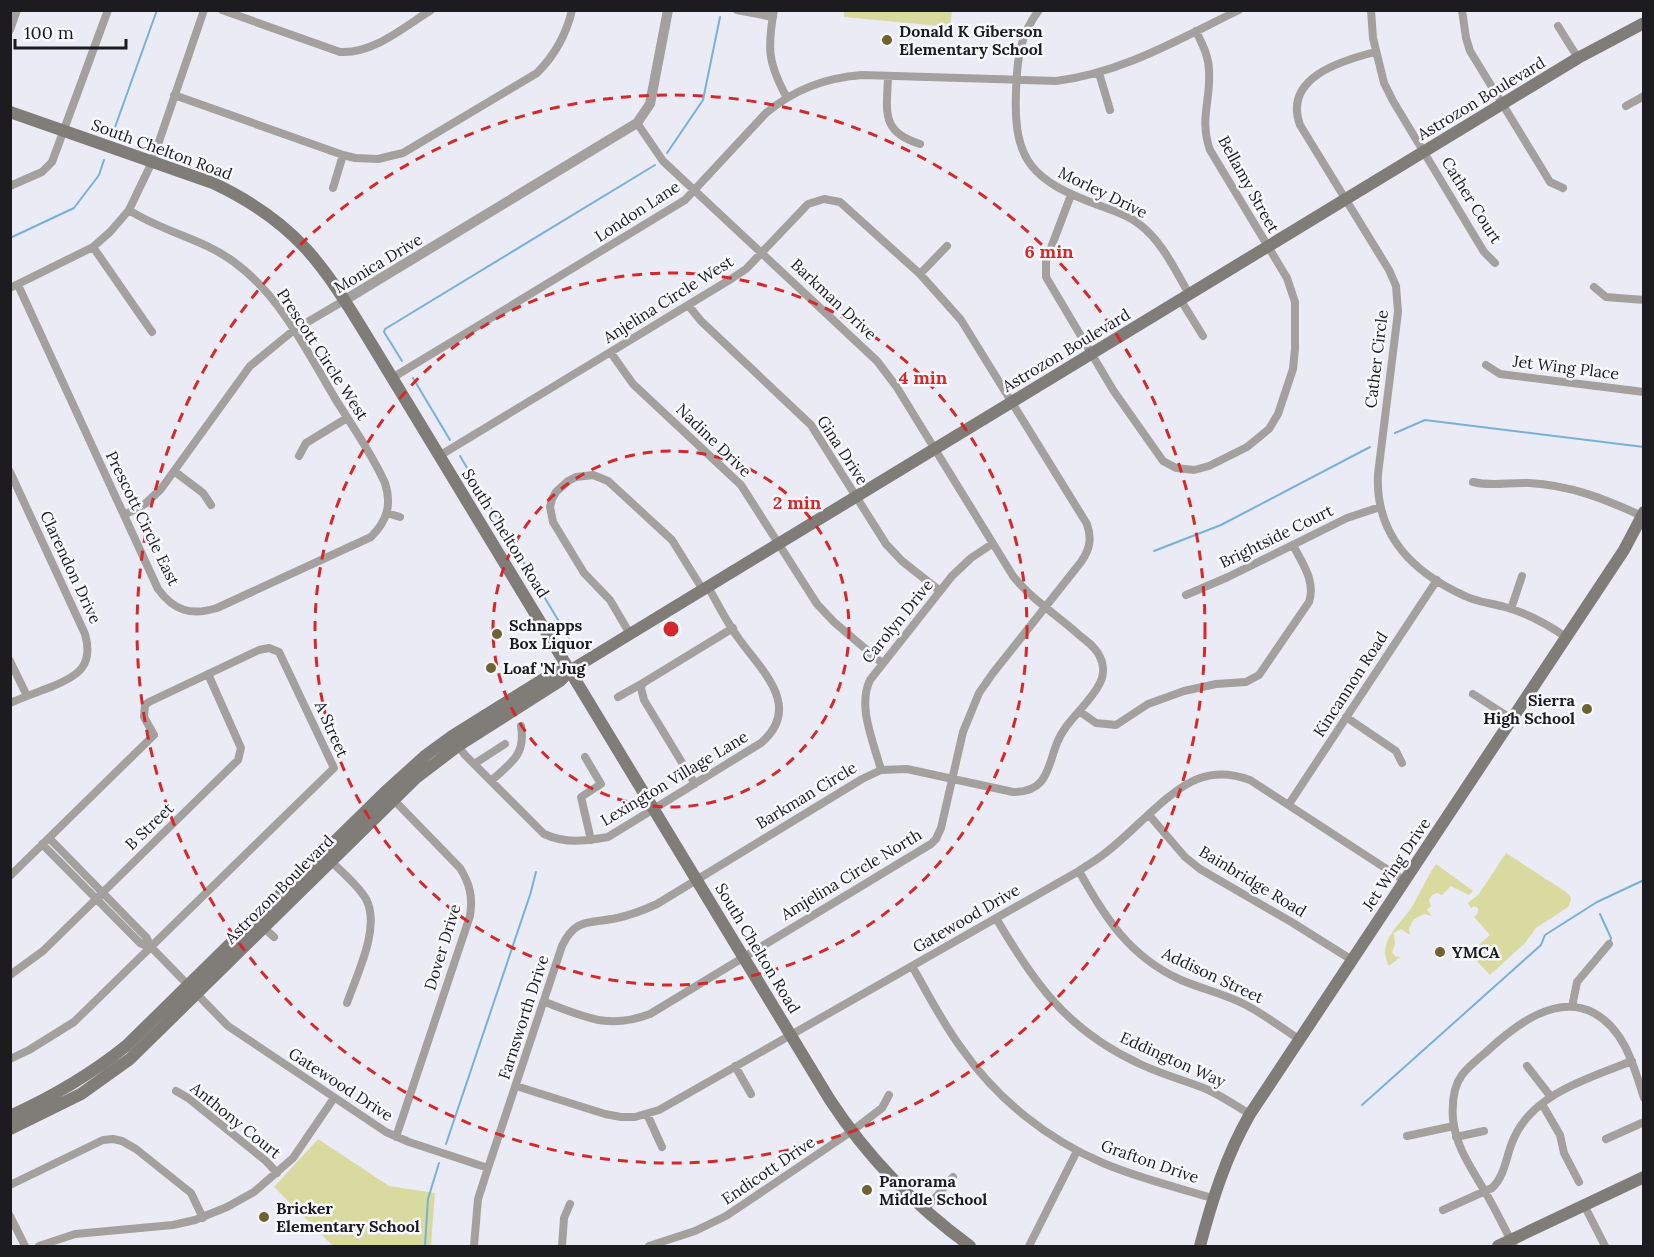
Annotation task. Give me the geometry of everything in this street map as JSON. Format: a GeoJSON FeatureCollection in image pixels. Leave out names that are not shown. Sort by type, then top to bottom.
{"type":"FeatureCollection","features":[{"type":"Feature","properties":{"kind":"main road","name":"Astrozon Boulevard"},"geometry":{"type":"LineString","coordinates":[[389,796],[458,746],[560,681],[571,670],[1578,58],[1644,23]]}},
{"type":"Feature","properties":{"kind":"main road","name":"South Chelton Road"},"geometry":{"type":"LineString","coordinates":[[10,112],[213,183],[237,194],[268,213],[298,238],[315,257],[345,300],[830,1100],[893,1181],[924,1211],[970,1246]]}},
{"type":"Feature","properties":{"kind":"main road","name":"Jet Wing Drive"},"geometry":{"type":"LineString","coordinates":[[1200,1246],[1212,1198],[1232,1149],[1250,1114],[1630,541],[1643,514]]}},
{"type":"Feature","properties":{"kind":"main road","name":"Astrozon Boulevard"},"geometry":{"type":"LineString","coordinates":[[10,1129],[67,1102],[130,1059],[192,990],[389,796],[429,752],[553,673],[571,670]]}},
{"type":"Feature","properties":{"kind":"main road","name":"Astrozon Boulevard"},"geometry":{"type":"LineString","coordinates":[[10,1116],[63,1090],[105,1063],[126,1046],[264,928],[326,858]]}},
{"type":"Feature","properties":{"kind":"main road"},"geometry":{"type":"LineString","coordinates":[[1498,1246],[1512,1243],[1644,1177]]}},
{"type":"Feature","properties":{"kind":"street"},"geometry":{"type":"LineString","coordinates":[[10,30],[17,10]]}},
{"type":"Feature","properties":{"kind":"street"},"geometry":{"type":"LineString","coordinates":[[10,186],[48,167],[56,156],[108,10]]}},
{"type":"Feature","properties":{"kind":"street"},"geometry":{"type":"LineString","coordinates":[[14,286],[93,247],[129,210],[152,162],[204,10]]}},
{"type":"Feature","properties":{"kind":"street"},"geometry":{"type":"LineString","coordinates":[[222,10],[340,52],[350,52],[377,44],[431,10]]}},
{"type":"Feature","properties":{"kind":"street"},"geometry":{"type":"LineString","coordinates":[[174,95],[344,155],[378,159],[403,153],[537,72],[555,52],[568,28],[572,10]]}},
{"type":"Feature","properties":{"kind":"street"},"geometry":{"type":"LineString","coordinates":[[637,123],[650,104],[668,10]]}},
{"type":"Feature","properties":{"kind":"street"},"geometry":{"type":"LineString","coordinates":[[737,10],[773,14],[769,52],[776,78],[787,98]]}},
{"type":"Feature","properties":{"kind":"street","name":"Morley Drive"},"geometry":{"type":"LineString","coordinates":[[1039,10],[1022,39],[1017,62],[1016,125],[1021,146],[1031,165],[1046,181],[1071,195],[1126,216],[1145,228],[1160,245],[1203,336]]}},
{"type":"Feature","properties":{"kind":"street","name":"London Lane"},"geometry":{"type":"LineString","coordinates":[[392,378],[678,205],[695,191],[756,123],[787,98],[806,87],[830,79],[862,75],[1056,81],[1099,73],[1127,63],[1239,10]]}},
{"type":"Feature","properties":{"kind":"street","name":"Cather Court"},"geometry":{"type":"LineString","coordinates":[[1371,10],[1375,52],[1384,83],[1484,252],[1496,263]]}},
{"type":"Feature","properties":{"kind":"street"},"geometry":{"type":"LineString","coordinates":[[1462,10],[1470,51],[1550,182],[1563,188]]}},
{"type":"Feature","properties":{"kind":"street"},"geometry":{"type":"LineString","coordinates":[[1558,26],[1578,58]]}},
{"type":"Feature","properties":{"kind":"street","name":"Bellamy Street"},"geometry":{"type":"LineString","coordinates":[[1091,354],[1163,461],[1185,470],[1202,469],[1247,447],[1269,429],[1282,404],[1294,359],[1295,302],[1287,278],[1215,160],[1206,139],[1204,118],[1209,70],[1205,50],[1196,31]]}},
{"type":"Feature","properties":{"kind":"street","name":"Cather Circle"},"geometry":{"type":"LineString","coordinates":[[1375,52],[1342,62],[1311,79],[1300,92],[1296,107],[1300,125],[1389,270],[1397,294],[1398,312],[1378,474],[1380,507],[1386,526],[1397,546],[1411,561],[1437,580],[1464,596],[1527,614],[1566,637]]}},
{"type":"Feature","properties":{"kind":"street"},"geometry":{"type":"LineString","coordinates":[[1099,73],[1110,110]]}},
{"type":"Feature","properties":{"kind":"street"},"geometry":{"type":"LineString","coordinates":[[888,76],[889,122],[904,140],[920,144]]}},
{"type":"Feature","properties":{"kind":"street"},"geometry":{"type":"LineString","coordinates":[[1626,106],[1644,96]]}},
{"type":"Feature","properties":{"kind":"street","name":"Barkman Drive"},"geometry":{"type":"LineString","coordinates":[[637,123],[656,154],[877,360],[896,386],[1018,583],[1046,606]]}},
{"type":"Feature","properties":{"kind":"street","name":"Monica Drive"},"geometry":{"type":"LineString","coordinates":[[124,515],[153,498],[250,366],[294,330],[637,123]]}},
{"type":"Feature","properties":{"kind":"street"},"geometry":{"type":"LineString","coordinates":[[333,188],[344,155]]}},
{"type":"Feature","properties":{"kind":"street"},"geometry":{"type":"LineString","coordinates":[[1071,195],[1046,261],[1046,277],[1091,354]]}},
{"type":"Feature","properties":{"kind":"street","name":"Anjelina Circle West"},"geometry":{"type":"LineString","coordinates":[[439,456],[739,274],[808,204],[831,199],[848,207],[920,274],[953,309],[969,330],[1087,524],[1090,539],[1086,555],[1046,606]]}},
{"type":"Feature","properties":{"kind":"street","name":"Prescott Circle West"},"geometry":{"type":"LineString","coordinates":[[129,210],[154,225],[204,244],[235,262],[264,290],[294,330],[385,483],[389,497],[387,513]]}},
{"type":"Feature","properties":{"kind":"street"},"geometry":{"type":"LineString","coordinates":[[920,274],[947,246]]}},
{"type":"Feature","properties":{"kind":"street"},"geometry":{"type":"LineString","coordinates":[[93,247],[152,332]]}},
{"type":"Feature","properties":{"kind":"street","name":"Prescott Circle East"},"geometry":{"type":"LineString","coordinates":[[14,286],[158,588],[171,604],[182,609]]}},
{"type":"Feature","properties":{"kind":"street"},"geometry":{"type":"LineString","coordinates":[[1594,287],[1606,297],[1644,300]]}},
{"type":"Feature","properties":{"kind":"street","name":"Gina Drive"},"geometry":{"type":"LineString","coordinates":[[688,305],[701,321],[811,425],[893,552],[940,591]]}},
{"type":"Feature","properties":{"kind":"street","name":"Nadine Drive"},"geometry":{"type":"LineString","coordinates":[[611,353],[633,384],[735,478],[747,493],[810,595],[826,615],[882,663]]}},
{"type":"Feature","properties":{"kind":"street","name":"Jet Wing Place"},"geometry":{"type":"LineString","coordinates":[[1486,365],[1500,374],[1644,392]]}},
{"type":"Feature","properties":{"kind":"street"},"geometry":{"type":"LineString","coordinates":[[299,456],[306,443],[347,418]]}},
{"type":"Feature","properties":{"kind":"street"},"geometry":{"type":"LineString","coordinates":[[174,471],[203,493],[211,505]]}},
{"type":"Feature","properties":{"kind":"street","name":"Clarendon Drive"},"geometry":{"type":"LineString","coordinates":[[10,472],[86,634],[89,652],[86,660]]}},
{"type":"Feature","properties":{"kind":"street","name":"Lexington Village Lane"},"geometry":{"type":"LineString","coordinates":[[458,746],[544,834],[567,841],[591,840],[608,837],[656,810],[761,743],[772,731],[778,716],[777,692],[672,540],[608,481],[593,475],[576,477],[556,492],[552,499],[550,507],[553,522],[588,579],[610,600],[630,634]]}},
{"type":"Feature","properties":{"kind":"street"},"geometry":{"type":"LineString","coordinates":[[1473,482],[1487,486],[1527,483],[1566,487],[1595,495],[1643,514]]}},
{"type":"Feature","properties":{"kind":"street","name":"Brightside Court"},"geometry":{"type":"LineString","coordinates":[[1186,596],[1355,514],[1380,507]]}},
{"type":"Feature","properties":{"kind":"street"},"geometry":{"type":"LineString","coordinates":[[179,620],[182,609],[207,611],[217,608],[365,540],[380,527],[387,513],[400,517]]}},
{"type":"Feature","properties":{"kind":"street","name":"Carolyn Drive"},"geometry":{"type":"LineString","coordinates":[[881,770],[866,712],[865,695],[870,680],[964,564],[992,544]]}},
{"type":"Feature","properties":{"kind":"street"},"geometry":{"type":"LineString","coordinates":[[1079,711],[1096,723],[1116,724],[1148,704],[1184,691],[1216,684],[1246,682],[1259,675],[1311,596],[1308,575],[1293,545]]}},
{"type":"Feature","properties":{"kind":"street"},"geometry":{"type":"LineString","coordinates":[[1511,609],[1522,576]]}},
{"type":"Feature","properties":{"kind":"street","name":"Kincannon Road"},"geometry":{"type":"LineString","coordinates":[[1289,804],[1437,580]]}},
{"type":"Feature","properties":{"kind":"street","name":"Barkman Circle"},"geometry":{"type":"LineString","coordinates":[[696,879],[862,779],[881,770],[907,769],[1013,792],[1035,788],[1048,771],[1059,738],[1093,694],[1102,679],[1103,672],[1101,658],[1091,644],[1046,606]]}},
{"type":"Feature","properties":{"kind":"street","name":"Amjelina Circle North"},"geometry":{"type":"LineString","coordinates":[[545,1002],[586,1017],[608,1022],[635,1020],[650,1014],[936,840],[941,828],[963,732],[979,693],[1046,606]]}},
{"type":"Feature","properties":{"kind":"street"},"geometry":{"type":"LineString","coordinates":[[618,697],[733,628]]}},
{"type":"Feature","properties":{"kind":"street","name":"A Street"},"geometry":{"type":"LineString","coordinates":[[10,876],[154,735],[144,717],[145,705],[259,650],[269,648],[279,652],[334,768],[74,1022],[10,1059]]}},
{"type":"Feature","properties":{"kind":"street"},"geometry":{"type":"LineString","coordinates":[[10,703],[70,679],[78,673],[86,660],[96,664]]}},
{"type":"Feature","properties":{"kind":"street"},"geometry":{"type":"LineString","coordinates":[[10,661],[27,696]]}},
{"type":"Feature","properties":{"kind":"street","name":"B Street"},"geometry":{"type":"LineString","coordinates":[[10,975],[43,951],[238,760],[243,752],[208,674]]}},
{"type":"Feature","properties":{"kind":"street"},"geometry":{"type":"LineString","coordinates":[[643,683],[641,688],[644,700],[695,784]]}},
{"type":"Feature","properties":{"kind":"street"},"geometry":{"type":"LineString","coordinates":[[1473,694],[1512,719]]}},
{"type":"Feature","properties":{"kind":"street"},"geometry":{"type":"LineString","coordinates":[[1346,717],[1396,751],[1402,764]]}},
{"type":"Feature","properties":{"kind":"street"},"geometry":{"type":"LineString","coordinates":[[491,781],[512,761],[522,747],[521,726]]}},
{"type":"Feature","properties":{"kind":"street"},"geometry":{"type":"LineString","coordinates":[[474,764],[505,744]]}},
{"type":"Feature","properties":{"kind":"street"},"geometry":{"type":"LineString","coordinates":[[585,756],[601,784],[581,797],[591,840]]}},
{"type":"Feature","properties":{"kind":"street","name":"Gatewood Drive"},"geometry":{"type":"LineString","coordinates":[[516,1086],[621,1117],[635,1117],[659,1110],[1079,871],[1110,850],[1189,783],[1200,778],[1230,775],[1250,780],[1405,880]]}},
{"type":"Feature","properties":{"kind":"street","name":"Dover Drive"},"geometry":{"type":"LineString","coordinates":[[389,796],[460,868],[467,879],[472,903],[396,1137]]}},
{"type":"Feature","properties":{"kind":"street","name":"Bainbridge Road"},"geometry":{"type":"LineString","coordinates":[[1149,815],[1185,857],[1200,869],[1352,960]]}},
{"type":"Feature","properties":{"kind":"street","name":"Gatewood Drive"},"geometry":{"type":"LineString","coordinates":[[45,841],[99,895],[146,937],[152,948],[240,1036],[396,1137],[488,1168]]}},
{"type":"Feature","properties":{"kind":"street"},"geometry":{"type":"LineString","coordinates":[[326,858],[360,890],[369,908],[371,920],[370,934],[347,1002]]}},
{"type":"Feature","properties":{"kind":"street","name":"Addison Street"},"geometry":{"type":"LineString","coordinates":[[1079,871],[1115,929],[1146,959],[1180,979],[1246,1005],[1300,1040]]}},
{"type":"Feature","properties":{"kind":"street","name":"Farnsworth Drive"},"geometry":{"type":"LineString","coordinates":[[474,1246],[478,1199],[562,946],[568,934],[576,926],[587,921],[614,919],[637,913],[657,904],[696,879]]}},
{"type":"Feature","properties":{"kind":"street","name":"Eddington Way"},"geometry":{"type":"LineString","coordinates":[[996,918],[1030,975],[1074,1022],[1122,1055],[1149,1069],[1205,1089],[1250,1114]]}},
{"type":"Feature","properties":{"kind":"street"},"geometry":{"type":"LineString","coordinates":[[264,928],[274,937]]}},
{"type":"Feature","properties":{"kind":"street"},"geometry":{"type":"LineString","coordinates":[[1572,1007],[1577,982],[1609,944]]}},
{"type":"Feature","properties":{"kind":"street","name":"Grafton Drive"},"geometry":{"type":"LineString","coordinates":[[912,966],[954,1038],[984,1077],[1006,1100],[1033,1122],[1077,1151],[1136,1176],[1212,1198]]}},
{"type":"Feature","properties":{"kind":"street"},"geometry":{"type":"LineString","coordinates":[[1512,1243],[1485,1191],[1460,1152],[1456,1137],[1454,1095],[1461,1076],[1470,1066],[1493,1045],[1529,1019],[1551,1010],[1572,1007],[1593,1012],[1611,1026],[1632,1061],[1644,1098]]}},
{"type":"Feature","properties":{"kind":"street"},"geometry":{"type":"LineString","coordinates":[[1443,1210],[1492,1188],[1499,1180],[1514,1136],[1530,1114],[1542,1104],[1564,1089],[1632,1061]]}},
{"type":"Feature","properties":{"kind":"street"},"geometry":{"type":"LineString","coordinates":[[735,1066],[751,1094]]}},
{"type":"Feature","properties":{"kind":"street"},"geometry":{"type":"LineString","coordinates":[[1527,1066],[1551,1097]]}},
{"type":"Feature","properties":{"kind":"street","name":"Anthony Court"},"geometry":{"type":"LineString","coordinates":[[176,1091],[188,1098],[266,1161],[277,1173]]}},
{"type":"Feature","properties":{"kind":"street","name":"Endicott Drive"},"geometry":{"type":"LineString","coordinates":[[649,1246],[695,1231],[726,1216],[852,1131],[882,1108],[889,1095]]}},
{"type":"Feature","properties":{"kind":"street"},"geometry":{"type":"LineString","coordinates":[[39,1246],[75,1234],[154,1228],[203,1218],[242,1200],[277,1173],[300,1149],[334,1098]]}},
{"type":"Feature","properties":{"kind":"street"},"geometry":{"type":"LineString","coordinates":[[1542,1104],[1560,1136],[1564,1153],[1579,1182]]}},
{"type":"Feature","properties":{"kind":"street"},"geometry":{"type":"LineString","coordinates":[[647,1114],[662,1147]]}},
{"type":"Feature","properties":{"kind":"street"},"geometry":{"type":"LineString","coordinates":[[1606,1139],[1644,1122]]}},
{"type":"Feature","properties":{"kind":"street"},"geometry":{"type":"LineString","coordinates":[[1407,1136],[1454,1126]]}},
{"type":"Feature","properties":{"kind":"street"},"geometry":{"type":"LineString","coordinates":[[1456,1137],[1484,1131]]}},
{"type":"Feature","properties":{"kind":"street"},"geometry":{"type":"LineString","coordinates":[[10,1185],[104,1140],[113,1139],[123,1141],[136,1149],[191,1193],[203,1218]]}},
{"type":"Feature","properties":{"kind":"street"},"geometry":{"type":"LineString","coordinates":[[1029,1246],[1077,1151]]}},
{"type":"Feature","properties":{"kind":"street"},"geometry":{"type":"LineString","coordinates":[[924,1211],[953,1177]]}},
{"type":"Feature","properties":{"kind":"street"},"geometry":{"type":"LineString","coordinates":[[561,1246],[564,1218],[570,1204]]}},
{"type":"Feature","properties":{"kind":"street"},"geometry":{"type":"LineString","coordinates":[[1584,1205],[1605,1246]]}},
{"type":"Feature","properties":{"kind":"street"},"geometry":{"type":"LineString","coordinates":[[10,1216],[25,1246]]}},
{"type":"Feature","properties":{"kind":"green space"},"geometry":{"type":"Polygon","coordinates":[[[844,10],[952,11],[950,27],[844,17],[844,10]]]}},
{"type":"Feature","properties":{"kind":"green space"},"geometry":{"type":"Polygon","coordinates":[[[1506,853],[1566,892],[1571,900],[1568,907],[1536,928],[1525,943],[1490,975],[1474,958],[1479,954],[1474,949],[1490,935],[1474,917],[1478,913],[1478,908],[1474,906],[1471,908],[1468,903],[1479,894],[1506,853]]]}},
{"type":"Feature","properties":{"kind":"green space"},"geometry":{"type":"Polygon","coordinates":[[[1436,864],[1473,891],[1469,895],[1451,886],[1442,895],[1437,893],[1432,895],[1429,900],[1431,906],[1427,910],[1432,916],[1424,914],[1414,919],[1409,928],[1410,935],[1401,929],[1394,933],[1395,944],[1392,952],[1395,956],[1400,957],[1389,966],[1385,949],[1388,941],[1413,905],[1436,864]]]}},
{"type":"Feature","properties":{"kind":"green space"},"geometry":{"type":"Polygon","coordinates":[[[318,1139],[389,1186],[435,1193],[431,1246],[333,1246],[274,1187],[318,1139]]]}},
{"type":"Feature","properties":{"kind":"waterway"},"geometry":{"type":"LineString","coordinates":[[114,130],[157,10]]}},
{"type":"Feature","properties":{"kind":"waterway"},"geometry":{"type":"LineString","coordinates":[[667,153],[703,100],[720,17]]}},
{"type":"Feature","properties":{"kind":"waterway"},"geometry":{"type":"LineString","coordinates":[[10,238],[74,208],[99,175],[104,160]]}},
{"type":"Feature","properties":{"kind":"waterway"},"geometry":{"type":"LineString","coordinates":[[402,361],[384,332],[385,329],[655,165]]}},
{"type":"Feature","properties":{"kind":"waterway"},"geometry":{"type":"LineString","coordinates":[[413,378],[450,440]]}},
{"type":"Feature","properties":{"kind":"waterway"},"geometry":{"type":"LineString","coordinates":[[1395,433],[1425,420],[1644,447]]}},
{"type":"Feature","properties":{"kind":"waterway"},"geometry":{"type":"LineString","coordinates":[[1154,551],[1221,525],[1370,447]]}},
{"type":"Feature","properties":{"kind":"waterway"},"geometry":{"type":"LineString","coordinates":[[460,456],[576,650]]}},
{"type":"Feature","properties":{"kind":"waterway"},"geometry":{"type":"LineString","coordinates":[[446,1144],[536,872]]}},
{"type":"Feature","properties":{"kind":"waterway"},"geometry":{"type":"LineString","coordinates":[[1362,1105],[1541,945],[1545,935],[1597,902],[1644,880]]}},
{"type":"Feature","properties":{"kind":"waterway"},"geometry":{"type":"LineString","coordinates":[[1600,914],[1611,938],[1610,942]]}},
{"type":"Feature","properties":{"kind":"waterway"},"geometry":{"type":"LineString","coordinates":[[425,1246],[428,1199],[439,1163]]}},
{"type":"Feature","properties":{"kind":"place","name":"Donald K Giberson Elementary School"},"geometry":{"type":"Point","coordinates":[887,40]}},
{"type":"Feature","properties":{"kind":"place","name":"Schnapps Box Liquor"},"geometry":{"type":"Point","coordinates":[497,634]}},
{"type":"Feature","properties":{"kind":"place","name":"Loaf 'N Jug"},"geometry":{"type":"Point","coordinates":[491,668]}},
{"type":"Feature","properties":{"kind":"place","name":"Sierra High School"},"geometry":{"type":"Point","coordinates":[1587,709]}},
{"type":"Feature","properties":{"kind":"place","name":"YMCA"},"geometry":{"type":"Point","coordinates":[1440,952]}},
{"type":"Feature","properties":{"kind":"place","name":"Panorama Middle School"},"geometry":{"type":"Point","coordinates":[867,1190]}},
{"type":"Feature","properties":{"kind":"place","name":"Bricker Elementary School"},"geometry":{"type":"Point","coordinates":[264,1217]}}]}
